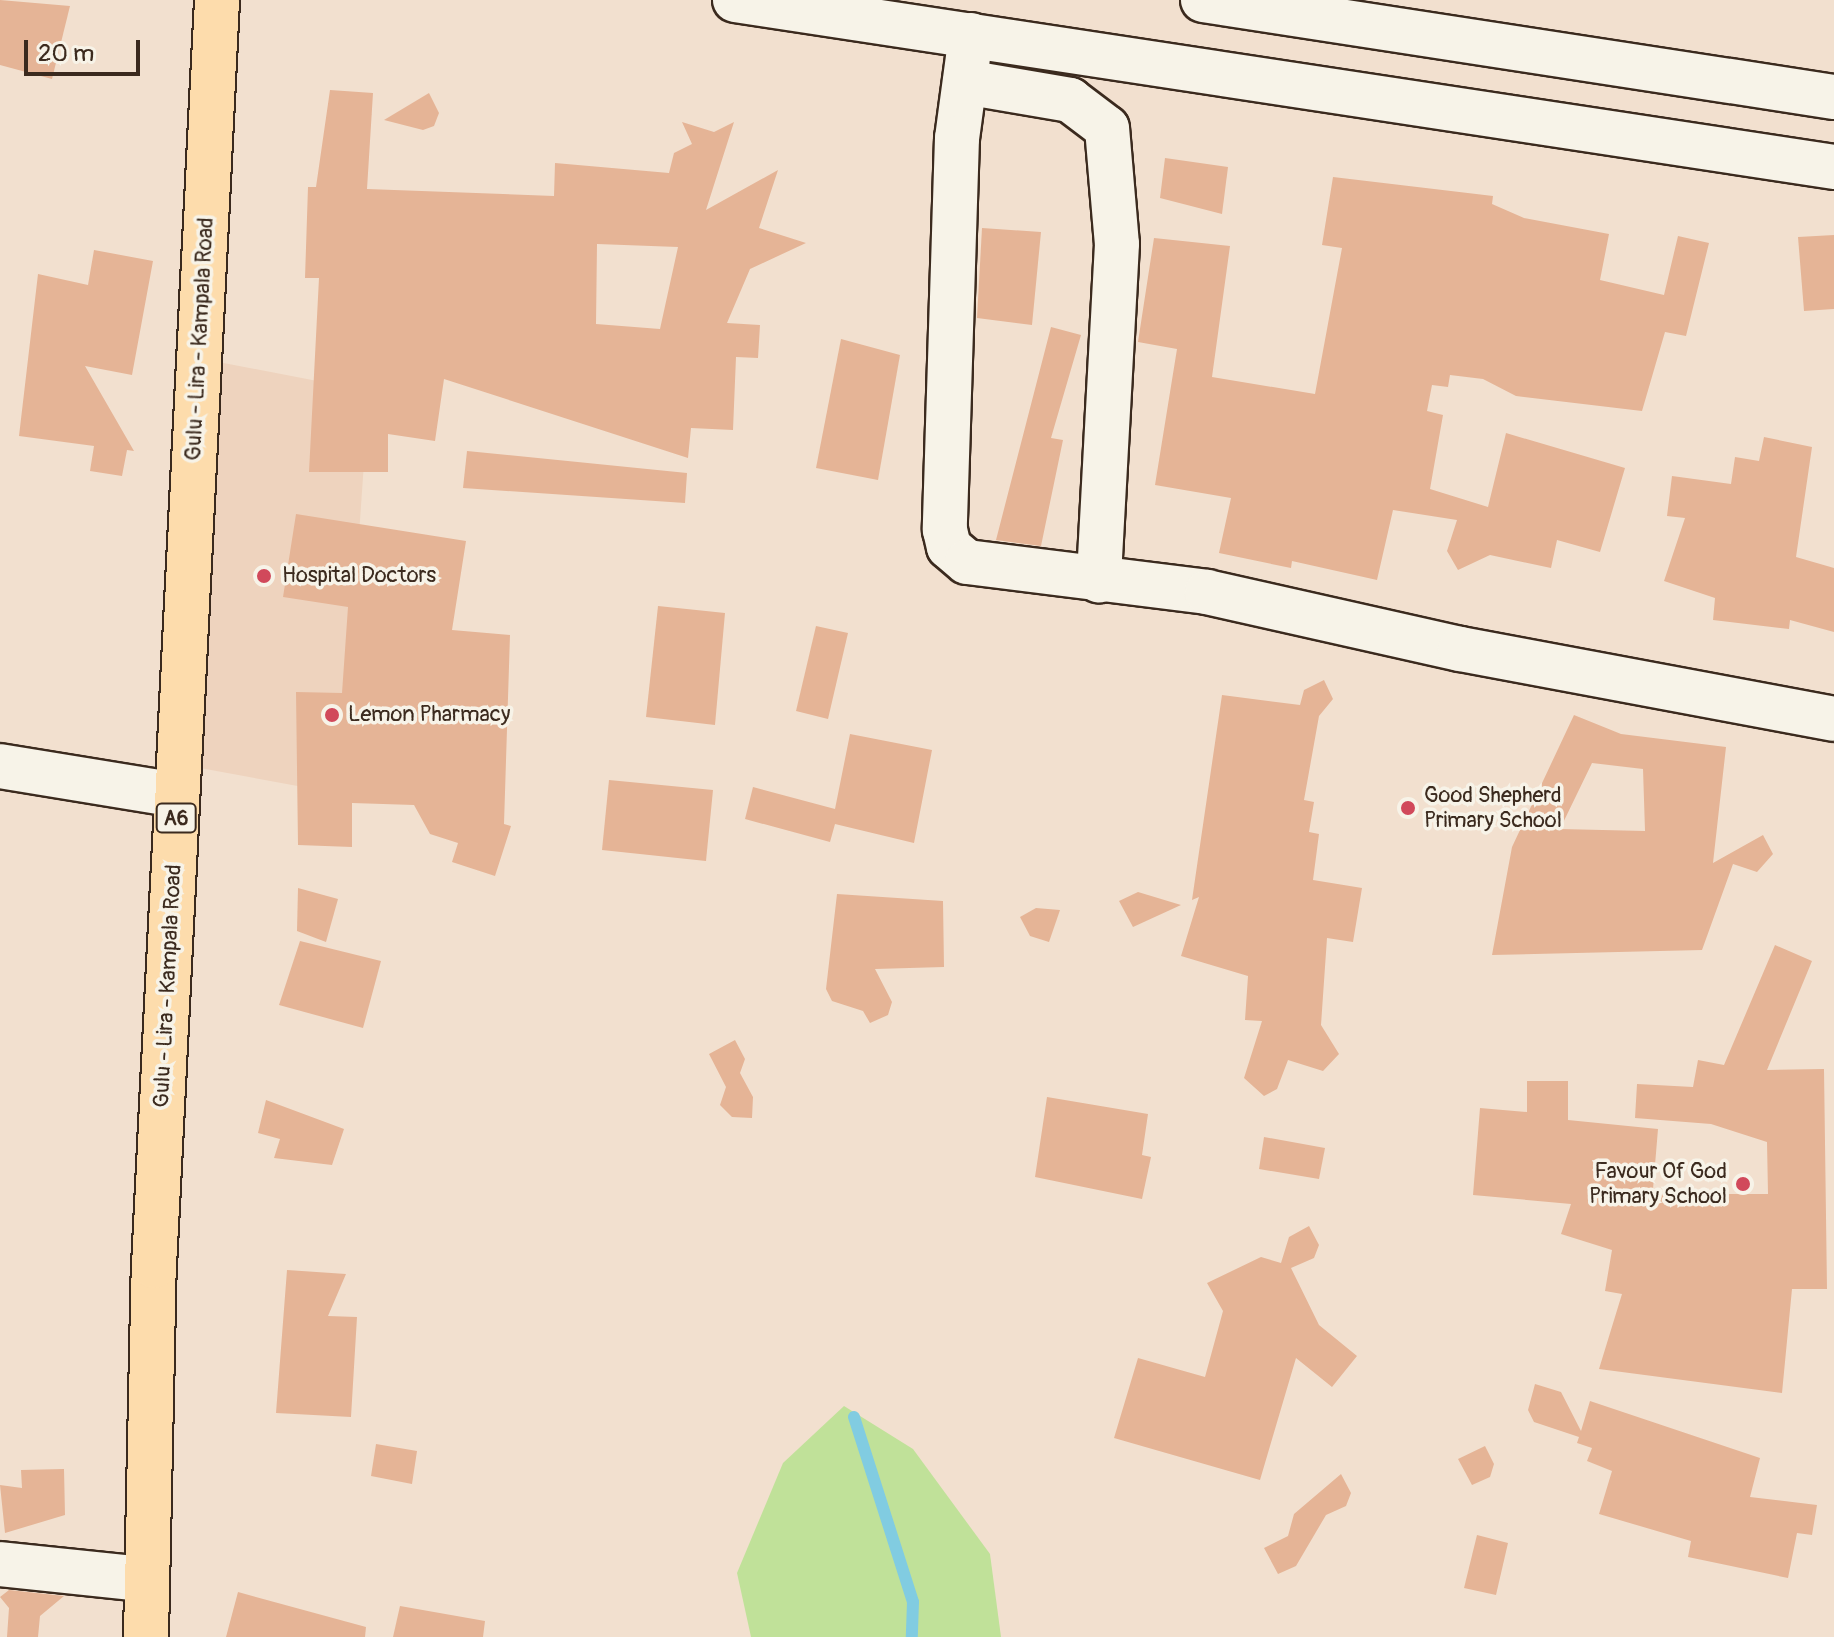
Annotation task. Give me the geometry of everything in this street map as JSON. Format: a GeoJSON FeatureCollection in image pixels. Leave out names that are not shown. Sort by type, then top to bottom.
{"type":"FeatureCollection","features":[{"type":"Feature","properties":{"kind":"main road","name":"Gulu - Lira - Kampala Road"},"geometry":{"type":"LineString","coordinates":[[146,1637],[142,1579],[217,0]]}},
{"type":"Feature","properties":{"kind":"street"},"geometry":{"type":"LineString","coordinates":[[735,0],[1834,167]]}},
{"type":"Feature","properties":{"kind":"street"},"geometry":{"type":"LineString","coordinates":[[1203,0],[1834,97]]}},
{"type":"Feature","properties":{"kind":"street"},"geometry":{"type":"LineString","coordinates":[[971,35],[965,82],[945,530],[949,547],[967,562],[1099,581],[1207,592],[1834,719]]}},
{"type":"Feature","properties":{"kind":"street"},"geometry":{"type":"LineString","coordinates":[[965,82],[1070,100],[1107,128],[1117,244],[1099,581]]}},
{"type":"Feature","properties":{"kind":"street"},"geometry":{"type":"LineString","coordinates":[[0,766],[177,795]]}},
{"type":"Feature","properties":{"kind":"street"},"geometry":{"type":"LineString","coordinates":[[0,1564],[142,1579]]}},
{"type":"Feature","properties":{"kind":"shaded area","name":"Hospital Doctors"},"geometry":{"type":"Polygon","coordinates":[[[182,355],[369,391],[341,794],[162,761],[182,355]]]}},
{"type":"Feature","properties":{"kind":"green space"},"geometry":{"type":"Polygon","coordinates":[[[844,1406],[913,1449],[990,1554],[1001,1637],[751,1637],[737,1573],[783,1463],[844,1406]]]}},
{"type":"Feature","properties":{"kind":"building"},"geometry":{"type":"Polygon","coordinates":[[[0,0],[70,6],[52,79],[0,65],[0,0]]]}},
{"type":"Feature","properties":{"kind":"building"},"geometry":{"type":"Polygon","coordinates":[[[330,90],[373,93],[367,189],[554,196],[555,163],[669,173],[674,153],[692,144],[682,122],[714,132],[734,122],[706,210],[778,170],[759,228],[806,243],[750,269],[727,323],[760,325],[758,358],[736,357],[733,430],[691,428],[688,458],[444,379],[435,441],[388,434],[388,472],[309,472],[319,278],[305,278],[308,187],[316,187],[330,90]],[[597,244],[596,324],[660,329],[678,247],[597,244]]]}},
{"type":"Feature","properties":{"kind":"building"},"geometry":{"type":"Polygon","coordinates":[[[429,93],[439,113],[434,126],[423,130],[384,120],[429,93]]]}},
{"type":"Feature","properties":{"kind":"building"},"geometry":{"type":"Polygon","coordinates":[[[1165,158],[1228,167],[1222,214],[1160,198],[1165,158]]]}},
{"type":"Feature","properties":{"kind":"building"},"geometry":{"type":"Polygon","coordinates":[[[1333,177],[1493,196],[1492,204],[1524,218],[1609,234],[1600,280],[1664,295],[1678,236],[1709,243],[1686,336],[1665,332],[1642,411],[1516,396],[1483,379],[1450,375],[1448,387],[1432,385],[1427,411],[1443,415],[1430,489],[1488,507],[1506,433],[1625,468],[1600,552],[1557,540],[1551,568],[1490,555],[1458,570],[1447,551],[1457,520],[1393,510],[1377,580],[1292,561],[1291,568],[1219,553],[1231,498],[1155,485],[1177,349],[1138,342],[1154,238],[1230,246],[1212,377],[1315,394],[1342,248],[1322,245],[1333,177]]]}},
{"type":"Feature","properties":{"kind":"building"},"geometry":{"type":"Polygon","coordinates":[[[982,228],[1041,232],[1032,325],[977,318],[982,228]]]}},
{"type":"Feature","properties":{"kind":"building"},"geometry":{"type":"Polygon","coordinates":[[[1834,235],[1834,309],[1804,311],[1798,237],[1834,235]]]}},
{"type":"Feature","properties":{"kind":"building"},"geometry":{"type":"Polygon","coordinates":[[[94,250],[153,261],[132,375],[85,366],[134,451],[127,450],[122,476],[90,471],[94,446],[19,436],[38,274],[88,285],[94,250]]]}},
{"type":"Feature","properties":{"kind":"building"},"geometry":{"type":"Polygon","coordinates":[[[1051,327],[1081,335],[1051,438],[1063,440],[1041,546],[996,540],[1051,327]]]}},
{"type":"Feature","properties":{"kind":"building"},"geometry":{"type":"Polygon","coordinates":[[[841,339],[900,355],[878,480],[816,468],[841,339]]]}},
{"type":"Feature","properties":{"kind":"building"},"geometry":{"type":"Polygon","coordinates":[[[1764,437],[1812,447],[1796,557],[1834,568],[1834,632],[1790,620],[1789,629],[1713,620],[1715,598],[1664,581],[1685,518],[1667,516],[1672,476],[1731,484],[1735,457],[1759,461],[1764,437]]]}},
{"type":"Feature","properties":{"kind":"building"},"geometry":{"type":"Polygon","coordinates":[[[467,451],[687,473],[685,503],[463,488],[467,451]]]}},
{"type":"Feature","properties":{"kind":"building"},"geometry":{"type":"Polygon","coordinates":[[[296,514],[466,541],[452,630],[510,635],[504,824],[511,826],[495,876],[452,862],[458,843],[430,834],[414,805],[352,803],[352,847],[298,845],[296,692],[342,693],[348,607],[283,597],[296,514]]]}},
{"type":"Feature","properties":{"kind":"building"},"geometry":{"type":"Polygon","coordinates":[[[658,606],[725,613],[715,725],[646,717],[658,606]]]}},
{"type":"Feature","properties":{"kind":"building"},"geometry":{"type":"Polygon","coordinates":[[[816,626],[848,633],[828,719],[796,711],[816,626]]]}},
{"type":"Feature","properties":{"kind":"building"},"geometry":{"type":"Polygon","coordinates":[[[1324,680],[1333,699],[1319,716],[1304,800],[1314,802],[1309,832],[1319,834],[1313,880],[1362,888],[1353,942],[1327,938],[1321,1025],[1339,1054],[1323,1071],[1288,1060],[1277,1089],[1264,1096],[1244,1078],[1262,1021],[1245,1020],[1248,976],[1181,956],[1199,897],[1192,900],[1222,695],[1300,705],[1304,690],[1324,680]]]}},
{"type":"Feature","properties":{"kind":"building"},"geometry":{"type":"Polygon","coordinates":[[[1574,715],[1621,734],[1726,747],[1713,863],[1763,835],[1773,854],[1757,872],[1733,864],[1702,950],[1492,955],[1512,847],[1574,715]],[[1592,763],[1560,829],[1645,831],[1643,769],[1592,763]]]}},
{"type":"Feature","properties":{"kind":"building"},"geometry":{"type":"Polygon","coordinates":[[[850,734],[932,750],[914,843],[835,824],[830,842],[745,819],[753,787],[835,809],[850,734]]]}},
{"type":"Feature","properties":{"kind":"building"},"geometry":{"type":"Polygon","coordinates":[[[609,780],[713,790],[706,861],[602,850],[609,780]]]}},
{"type":"Feature","properties":{"kind":"building"},"geometry":{"type":"Polygon","coordinates":[[[298,888],[338,899],[326,942],[297,931],[298,888]]]}},
{"type":"Feature","properties":{"kind":"building"},"geometry":{"type":"Polygon","coordinates":[[[1138,892],[1181,905],[1133,927],[1119,901],[1138,892]]]}},
{"type":"Feature","properties":{"kind":"building"},"geometry":{"type":"Polygon","coordinates":[[[837,894],[943,901],[944,967],[875,969],[892,1002],[888,1015],[870,1023],[863,1011],[832,1001],[826,989],[837,894]]]}},
{"type":"Feature","properties":{"kind":"building"},"geometry":{"type":"Polygon","coordinates":[[[1036,908],[1060,910],[1049,942],[1030,936],[1020,917],[1036,908]]]}},
{"type":"Feature","properties":{"kind":"building"},"geometry":{"type":"Polygon","coordinates":[[[300,941],[381,961],[363,1028],[279,1005],[300,941]]]}},
{"type":"Feature","properties":{"kind":"building"},"geometry":{"type":"Polygon","coordinates":[[[1775,945],[1812,961],[1767,1070],[1824,1069],[1827,1289],[1792,1289],[1782,1393],[1599,1369],[1622,1294],[1605,1291],[1612,1250],[1561,1234],[1571,1204],[1473,1195],[1480,1108],[1527,1112],[1527,1081],[1568,1081],[1568,1120],[1658,1129],[1653,1189],[1722,1207],[1722,1194],[1768,1194],[1767,1142],[1711,1124],[1635,1118],[1637,1084],[1693,1087],[1698,1060],[1724,1065],[1775,945]]]}},
{"type":"Feature","properties":{"kind":"building"},"geometry":{"type":"Polygon","coordinates":[[[735,1040],[745,1059],[740,1073],[753,1097],[752,1118],[732,1117],[720,1105],[726,1087],[709,1054],[735,1040]]]}},
{"type":"Feature","properties":{"kind":"building"},"geometry":{"type":"Polygon","coordinates":[[[1047,1097],[1148,1114],[1142,1155],[1151,1157],[1142,1199],[1035,1177],[1047,1097]]]}},
{"type":"Feature","properties":{"kind":"building"},"geometry":{"type":"Polygon","coordinates":[[[266,1100],[344,1129],[332,1165],[274,1158],[280,1139],[258,1133],[266,1100]]]}},
{"type":"Feature","properties":{"kind":"building"},"geometry":{"type":"Polygon","coordinates":[[[1264,1137],[1325,1148],[1319,1179],[1259,1169],[1264,1137]]]}},
{"type":"Feature","properties":{"kind":"building"},"geometry":{"type":"Polygon","coordinates":[[[1309,1226],[1319,1245],[1314,1258],[1291,1268],[1319,1325],[1357,1356],[1332,1387],[1296,1358],[1260,1480],[1114,1438],[1138,1358],[1205,1377],[1223,1311],[1207,1283],[1261,1257],[1281,1263],[1289,1237],[1309,1226]]]}},
{"type":"Feature","properties":{"kind":"building"},"geometry":{"type":"Polygon","coordinates":[[[287,1270],[346,1274],[328,1316],[357,1317],[351,1417],[276,1413],[287,1270]]]}},
{"type":"Feature","properties":{"kind":"building"},"geometry":{"type":"Polygon","coordinates":[[[1535,1384],[1561,1392],[1581,1431],[1590,1401],[1760,1458],[1750,1497],[1817,1505],[1812,1535],[1797,1533],[1788,1578],[1688,1557],[1691,1541],[1599,1514],[1612,1471],[1587,1461],[1592,1448],[1577,1443],[1579,1437],[1534,1422],[1528,1410],[1535,1384]]]}},
{"type":"Feature","properties":{"kind":"building"},"geometry":{"type":"Polygon","coordinates":[[[376,1444],[417,1451],[412,1484],[371,1476],[376,1444]]]}},
{"type":"Feature","properties":{"kind":"building"},"geometry":{"type":"Polygon","coordinates":[[[1485,1446],[1494,1464],[1490,1477],[1472,1485],[1458,1459],[1485,1446]]]}},
{"type":"Feature","properties":{"kind":"building"},"geometry":{"type":"Polygon","coordinates":[[[64,1469],[65,1515],[5,1533],[0,1485],[22,1488],[21,1470],[64,1469]]]}},
{"type":"Feature","properties":{"kind":"building"},"geometry":{"type":"Polygon","coordinates":[[[1341,1474],[1351,1493],[1346,1506],[1326,1515],[1296,1566],[1278,1574],[1264,1548],[1288,1536],[1294,1514],[1341,1474]]]}},
{"type":"Feature","properties":{"kind":"building"},"geometry":{"type":"Polygon","coordinates":[[[1477,1535],[1508,1543],[1496,1595],[1464,1588],[1477,1535]]]}},
{"type":"Feature","properties":{"kind":"building"},"geometry":{"type":"Polygon","coordinates":[[[9,1590],[64,1596],[40,1616],[38,1637],[7,1637],[9,1608],[0,1597],[9,1590]]]}},
{"type":"Feature","properties":{"kind":"building"},"geometry":{"type":"Polygon","coordinates":[[[238,1592],[366,1627],[365,1637],[226,1637],[238,1592]]]}},
{"type":"Feature","properties":{"kind":"building"},"geometry":{"type":"Polygon","coordinates":[[[400,1606],[485,1621],[483,1637],[393,1637],[400,1606]]]}},
{"type":"Feature","properties":{"kind":"waterway"},"geometry":{"type":"LineString","coordinates":[[854,1417],[913,1602],[912,1637]]}},
{"type":"Feature","properties":{"kind":"place","name":"Hospital Doctors"},"geometry":{"type":"Point","coordinates":[264,576]}},
{"type":"Feature","properties":{"kind":"place","name":"Lemon Pharmacy"},"geometry":{"type":"Point","coordinates":[332,715]}},
{"type":"Feature","properties":{"kind":"place","name":"Good Shepherd Primary School"},"geometry":{"type":"Point","coordinates":[1408,808]}},
{"type":"Feature","properties":{"kind":"place","name":"Favour Of God Primary School"},"geometry":{"type":"Point","coordinates":[1743,1184]}}]}
